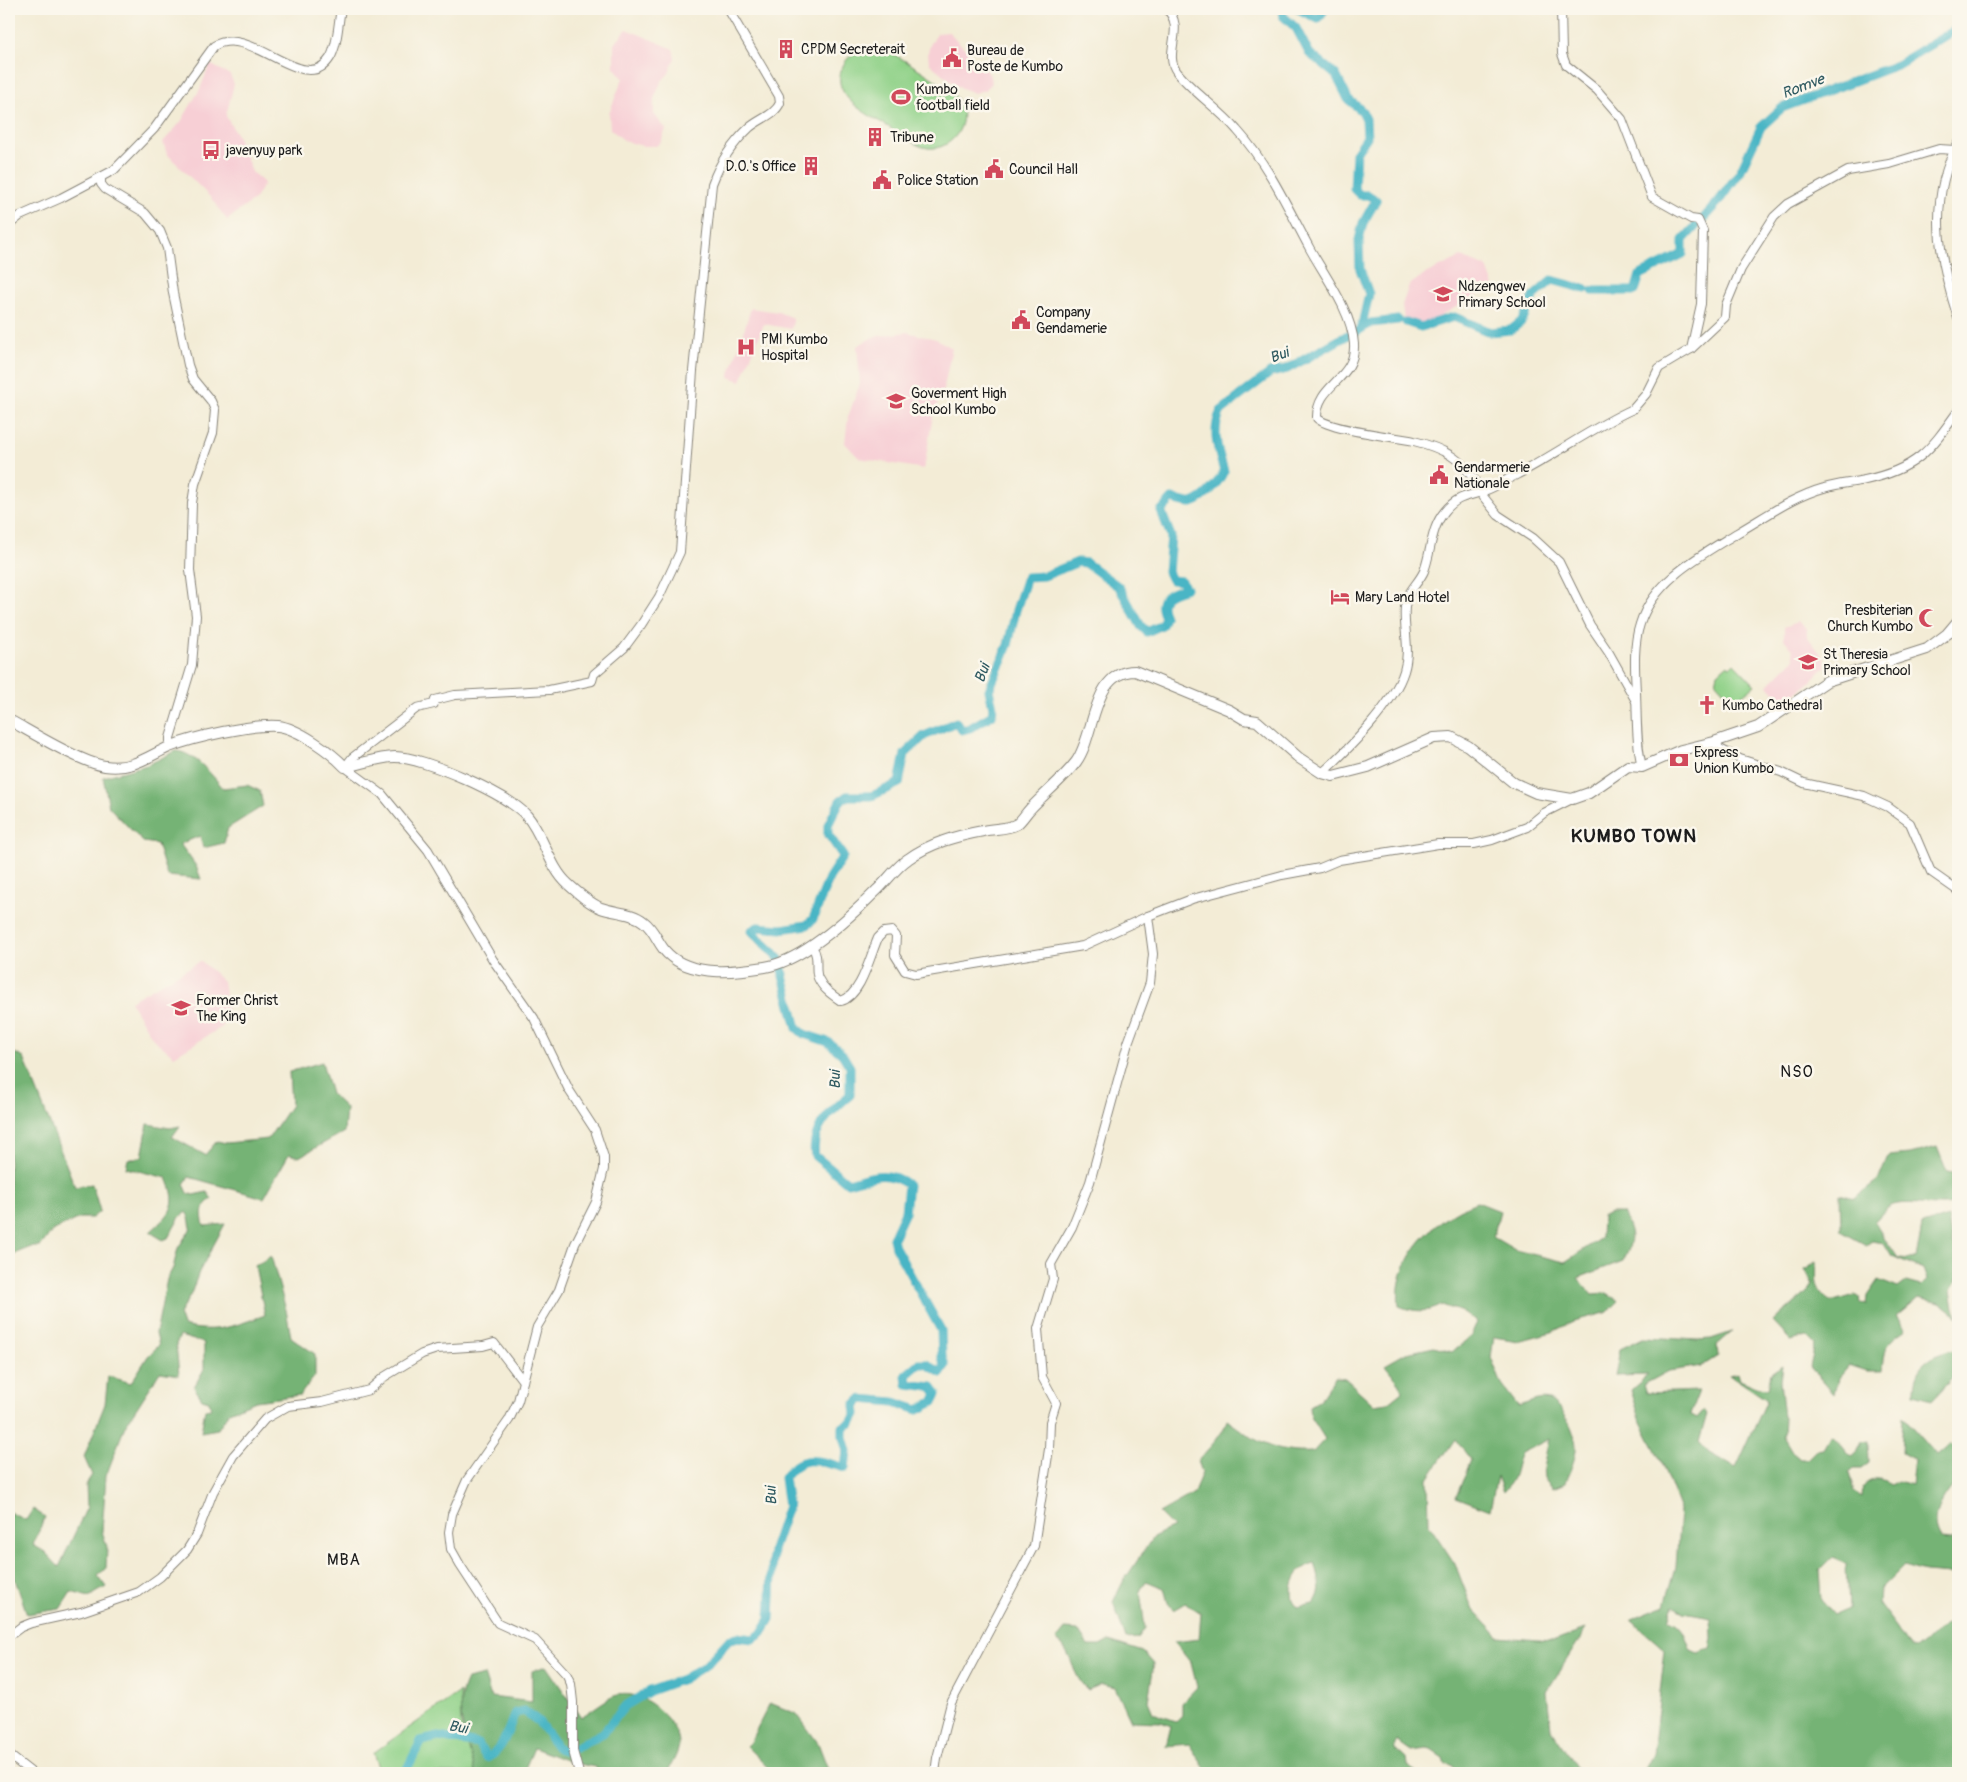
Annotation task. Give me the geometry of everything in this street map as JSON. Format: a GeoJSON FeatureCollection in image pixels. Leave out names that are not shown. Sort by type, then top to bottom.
{"type":"FeatureCollection","features":[{"type":"Feature","properties":{"kind":"highway"},"geometry":{"type":"LineString","coordinates":[[9,720],[88,760],[106,766],[135,765],[170,747],[224,733],[279,726],[310,740],[345,767],[391,757],[407,758],[500,795],[526,815],[566,882],[588,901],[600,908],[640,918],[647,924],[669,956],[695,968],[729,972],[768,967],[812,947],[875,893],[904,861],[923,848],[944,840],[986,830],[1001,830],[1019,823],[1077,760],[1090,733],[1103,690],[1126,671],[1135,671],[1221,706],[1244,719],[1258,721],[1293,753],[1322,773],[1333,776],[1368,767],[1434,738],[1450,737],[1468,746],[1514,783],[1536,793],[1572,800],[1589,793],[1628,766],[1642,767],[1681,750],[1714,742],[1758,727],[1827,681],[1927,649],[1947,634],[1958,622]]}},
{"type":"Feature","properties":{"kind":"street"},"geometry":{"type":"LineString","coordinates":[[9,225],[20,216],[114,170],[154,129],[214,46],[225,40],[233,41],[258,47],[294,68],[306,70],[318,68],[330,58],[341,9]]}},
{"type":"Feature","properties":{"kind":"street"},"geometry":{"type":"LineString","coordinates":[[579,1773],[573,1747],[574,1702],[571,1684],[567,1675],[535,1640],[498,1623],[475,1591],[451,1549],[449,1532],[452,1514],[467,1480],[509,1420],[518,1401],[537,1327],[559,1290],[575,1244],[596,1202],[604,1169],[604,1157],[595,1130],[569,1090],[534,1018],[493,960],[428,850],[382,794],[345,767],[352,758],[417,708],[434,704],[435,700],[455,695],[549,690],[592,681],[594,674],[624,648],[641,625],[659,597],[677,562],[682,531],[691,388],[712,184],[720,163],[743,135],[757,122],[775,111],[780,103],[779,96],[728,9]]}},
{"type":"Feature","properties":{"kind":"street"},"geometry":{"type":"LineString","coordinates":[[1166,9],[1173,15],[1176,28],[1172,60],[1175,70],[1215,107],[1247,142],[1288,205],[1328,277],[1350,327],[1354,344],[1353,358],[1345,375],[1323,396],[1317,410],[1317,418],[1330,424],[1384,437],[1413,441],[1435,448],[1462,463],[1484,491],[1482,494],[1498,515],[1526,532],[1559,562],[1590,625],[1609,653],[1636,701]]}},
{"type":"Feature","properties":{"kind":"street"},"geometry":{"type":"LineString","coordinates":[[1561,9],[1561,50],[1566,65],[1598,90],[1622,119],[1652,197],[1691,219],[1698,220],[1703,231],[1701,304],[1691,349]]}},
{"type":"Feature","properties":{"kind":"street"},"geometry":{"type":"LineString","coordinates":[[1322,773],[1349,748],[1367,727],[1389,698],[1404,672],[1408,646],[1404,606],[1413,586],[1424,572],[1435,524],[1446,510],[1457,500],[1470,493],[1484,491],[1633,409],[1646,394],[1659,368],[1691,349],[1725,317],[1726,305],[1741,269],[1774,217],[1788,204],[1848,171],[1889,164],[1939,149],[1957,147],[1940,195],[1940,252],[1958,318]]}},
{"type":"Feature","properties":{"kind":"street"},"geometry":{"type":"LineString","coordinates":[[101,178],[101,184],[105,190],[145,213],[160,231],[167,248],[173,293],[188,366],[193,379],[211,401],[215,410],[213,433],[195,484],[192,503],[190,570],[196,616],[192,665],[170,738],[170,747]]}},
{"type":"Feature","properties":{"kind":"street"},"geometry":{"type":"LineString","coordinates":[[1642,767],[1637,742],[1635,671],[1639,626],[1645,610],[1663,586],[1691,561],[1805,495],[1824,488],[1892,473],[1912,464],[1925,454],[1958,411]]}},
{"type":"Feature","properties":{"kind":"street"},"geometry":{"type":"LineString","coordinates":[[1714,742],[1720,749],[1740,759],[1804,783],[1864,796],[1888,807],[1910,823],[1931,872],[1958,891]]}},
{"type":"Feature","properties":{"kind":"street"},"geometry":{"type":"LineString","coordinates":[[812,947],[817,958],[818,977],[828,992],[841,1002],[849,999],[857,990],[878,938],[884,932],[892,931],[896,936],[895,954],[905,971],[916,974],[1083,946],[1148,916],[1192,899],[1320,868],[1340,860],[1438,844],[1474,844],[1492,840],[1527,827],[1544,814],[1572,800]]}},
{"type":"Feature","properties":{"kind":"street"},"geometry":{"type":"LineString","coordinates":[[935,1773],[951,1703],[1034,1546],[1049,1449],[1050,1422],[1056,1403],[1042,1378],[1038,1329],[1053,1279],[1050,1264],[1072,1227],[1090,1182],[1128,1043],[1150,983],[1153,954],[1148,916]]}},
{"type":"Feature","properties":{"kind":"street"},"geometry":{"type":"LineString","coordinates":[[9,1636],[21,1627],[72,1615],[139,1592],[160,1578],[187,1550],[197,1534],[213,1492],[233,1456],[265,1419],[288,1406],[322,1402],[369,1390],[384,1377],[422,1354],[437,1350],[483,1346],[494,1343],[524,1381]]}},
{"type":"Feature","properties":{"kind":"street"},"geometry":{"type":"LineString","coordinates":[[9,1755],[32,1773]]}},
{"type":"Feature","properties":{"kind":"shaded area"},"geometry":{"type":"Polygon","coordinates":[[[627,29],[673,49],[675,58],[669,73],[661,82],[654,99],[654,114],[666,129],[661,142],[656,146],[643,146],[625,141],[610,129],[609,113],[623,78],[614,67],[614,44],[627,29]]]}},
{"type":"Feature","properties":{"kind":"shaded area","name":"Bureau de Poste de Kumbo"},"geometry":{"type":"Polygon","coordinates":[[[949,32],[989,74],[992,83],[985,90],[974,93],[957,86],[929,63],[928,52],[931,43],[938,33],[949,32]]]}},
{"type":"Feature","properties":{"kind":"shaded area"},"geometry":{"type":"Polygon","coordinates":[[[210,64],[230,75],[234,84],[226,116],[238,137],[252,172],[264,183],[255,199],[227,220],[211,198],[167,154],[163,142],[181,122],[200,89],[210,64]]]}},
{"type":"Feature","properties":{"kind":"shaded area","name":"Ndzengwev Primary School"},"geometry":{"type":"Polygon","coordinates":[[[1461,257],[1487,267],[1494,286],[1442,315],[1434,325],[1421,327],[1404,320],[1402,305],[1409,285],[1427,273],[1461,257]]]}},
{"type":"Feature","properties":{"kind":"shaded area","name":"PMI Kumbo Hospital"},"geometry":{"type":"Polygon","coordinates":[[[751,308],[778,312],[793,318],[793,321],[791,329],[764,324],[741,381],[729,377],[751,308]]]}},
{"type":"Feature","properties":{"kind":"shaded area","name":"Goverment High School Kumbo"},"geometry":{"type":"Polygon","coordinates":[[[906,332],[936,339],[952,348],[944,387],[933,415],[924,469],[859,458],[845,443],[848,417],[860,383],[857,346],[873,337],[906,332]]]}},
{"type":"Feature","properties":{"kind":"shaded area","name":"St Theresia Primary School"},"geometry":{"type":"Polygon","coordinates":[[[1798,622],[1807,629],[1807,636],[1824,658],[1826,666],[1807,685],[1783,702],[1768,685],[1794,659],[1793,650],[1784,639],[1784,627],[1798,622]]]}},
{"type":"Feature","properties":{"kind":"shaded area","name":"Former Christ The King"},"geometry":{"type":"Polygon","coordinates":[[[201,961],[223,981],[228,1016],[222,1027],[174,1056],[153,1039],[130,1001],[201,961]]]}},
{"type":"Feature","properties":{"kind":"green space","name":"Kumbo football field"},"geometry":{"type":"Polygon","coordinates":[[[867,47],[880,48],[899,57],[935,80],[958,100],[963,118],[961,127],[950,142],[933,148],[918,145],[861,110],[846,96],[841,88],[842,68],[852,54],[867,47]]]}},
{"type":"Feature","properties":{"kind":"green space"},"geometry":{"type":"Polygon","coordinates":[[[1734,663],[1755,685],[1734,702],[1716,682],[1718,673],[1728,664],[1730,667],[1734,663]]]}},
{"type":"Feature","properties":{"kind":"green space"},"geometry":{"type":"Polygon","coordinates":[[[176,751],[196,760],[223,788],[247,785],[260,791],[263,806],[228,828],[224,843],[203,848],[200,836],[180,844],[196,866],[201,879],[167,876],[157,844],[143,842],[109,807],[103,777],[147,765],[176,751]]]}},
{"type":"Feature","properties":{"kind":"green space"},"geometry":{"type":"Polygon","coordinates":[[[9,1050],[24,1058],[75,1187],[92,1184],[100,1211],[92,1218],[80,1218],[52,1231],[40,1247],[31,1247],[9,1256],[9,1050]]]}},
{"type":"Feature","properties":{"kind":"green space"},"geometry":{"type":"Polygon","coordinates":[[[322,1062],[331,1094],[346,1108],[344,1132],[299,1157],[289,1154],[264,1198],[189,1177],[184,1184],[188,1193],[193,1195],[207,1192],[212,1199],[203,1210],[204,1226],[225,1224],[199,1272],[191,1294],[179,1314],[183,1326],[205,1329],[225,1328],[265,1315],[255,1266],[271,1256],[286,1310],[291,1337],[315,1354],[315,1376],[300,1395],[256,1401],[229,1412],[218,1429],[201,1432],[205,1409],[211,1408],[209,1401],[202,1399],[194,1387],[204,1369],[204,1343],[180,1336],[176,1344],[179,1375],[160,1372],[125,1426],[106,1476],[102,1531],[107,1547],[106,1568],[98,1576],[106,1587],[89,1597],[71,1592],[60,1609],[27,1614],[9,1562],[9,1512],[26,1520],[33,1509],[45,1517],[33,1545],[45,1552],[59,1567],[87,1507],[86,1484],[92,1475],[84,1457],[105,1404],[108,1376],[131,1383],[148,1356],[159,1345],[156,1333],[167,1279],[173,1268],[178,1248],[191,1228],[186,1212],[180,1217],[168,1238],[163,1240],[150,1232],[164,1219],[171,1208],[173,1202],[171,1187],[167,1178],[126,1168],[128,1159],[142,1157],[148,1124],[170,1128],[180,1126],[172,1137],[205,1155],[217,1141],[226,1143],[268,1139],[291,1105],[289,1072],[322,1062]]]}},
{"type":"Feature","properties":{"kind":"green space"},"geometry":{"type":"Polygon","coordinates":[[[1937,1147],[1947,1172],[1958,1174],[1958,1203],[1950,1205],[1897,1204],[1887,1209],[1874,1222],[1898,1258],[1916,1259],[1922,1225],[1948,1217],[1952,1244],[1958,1245],[1958,1278],[1951,1289],[1954,1309],[1958,1317],[1940,1303],[1918,1298],[1896,1317],[1906,1329],[1887,1346],[1883,1371],[1867,1371],[1849,1365],[1838,1378],[1834,1394],[1810,1367],[1815,1345],[1807,1337],[1791,1341],[1773,1322],[1809,1291],[1813,1285],[1805,1269],[1817,1261],[1817,1284],[1821,1293],[1831,1302],[1855,1295],[1859,1297],[1860,1304],[1866,1305],[1867,1296],[1878,1280],[1898,1288],[1906,1282],[1921,1286],[1927,1280],[1923,1269],[1892,1256],[1884,1243],[1872,1241],[1866,1245],[1841,1231],[1840,1194],[1854,1198],[1878,1180],[1888,1156],[1910,1154],[1937,1147]]]}},
{"type":"Feature","properties":{"kind":"green space"},"geometry":{"type":"Polygon","coordinates":[[[1477,1202],[1500,1211],[1493,1237],[1515,1250],[1565,1262],[1601,1238],[1602,1216],[1611,1213],[1623,1213],[1629,1227],[1631,1237],[1623,1261],[1578,1278],[1592,1294],[1605,1293],[1619,1301],[1608,1312],[1574,1321],[1552,1332],[1518,1341],[1494,1337],[1491,1357],[1502,1385],[1518,1406],[1538,1400],[1549,1400],[1560,1409],[1572,1429],[1576,1450],[1565,1483],[1553,1488],[1544,1478],[1543,1467],[1549,1439],[1521,1453],[1513,1477],[1503,1492],[1497,1476],[1490,1510],[1456,1497],[1471,1460],[1455,1439],[1428,1479],[1429,1525],[1455,1564],[1472,1608],[1499,1637],[1552,1641],[1586,1629],[1547,1691],[1551,1729],[1580,1773],[1456,1773],[1453,1767],[1445,1764],[1443,1758],[1431,1750],[1411,1751],[1397,1741],[1395,1749],[1406,1759],[1407,1766],[1418,1773],[1208,1773],[1189,1744],[1166,1746],[1171,1726],[1161,1722],[1131,1721],[1115,1687],[1102,1684],[1088,1690],[1078,1678],[1066,1651],[1056,1640],[1065,1629],[1078,1630],[1088,1646],[1100,1646],[1109,1641],[1143,1652],[1154,1664],[1148,1701],[1153,1713],[1176,1721],[1182,1715],[1182,1703],[1197,1687],[1191,1663],[1174,1642],[1199,1639],[1201,1613],[1186,1603],[1174,1610],[1168,1603],[1164,1588],[1146,1581],[1140,1591],[1145,1628],[1138,1638],[1126,1639],[1113,1602],[1123,1582],[1153,1537],[1173,1527],[1159,1513],[1194,1493],[1202,1472],[1198,1461],[1219,1437],[1227,1420],[1248,1435],[1277,1449],[1313,1452],[1325,1439],[1311,1417],[1310,1406],[1320,1400],[1335,1377],[1345,1378],[1374,1405],[1387,1403],[1402,1391],[1400,1384],[1385,1365],[1406,1353],[1434,1347],[1452,1352],[1471,1336],[1477,1323],[1465,1313],[1442,1305],[1437,1308],[1421,1311],[1399,1306],[1399,1288],[1410,1256],[1432,1229],[1461,1209],[1477,1202]],[[1315,1563],[1304,1568],[1294,1582],[1292,1594],[1293,1600],[1298,1607],[1313,1604],[1319,1595],[1320,1585],[1315,1563]]]}},
{"type":"Feature","properties":{"kind":"green space"},"geometry":{"type":"Polygon","coordinates":[[[1732,1332],[1717,1345],[1718,1356],[1702,1366],[1669,1371],[1643,1385],[1646,1393],[1699,1391],[1690,1414],[1697,1418],[1703,1411],[1707,1414],[1699,1442],[1709,1453],[1736,1468],[1767,1400],[1730,1375],[1738,1373],[1740,1380],[1757,1387],[1768,1388],[1771,1373],[1782,1365],[1780,1381],[1784,1418],[1783,1436],[1793,1453],[1800,1459],[1807,1459],[1816,1450],[1823,1449],[1831,1435],[1852,1457],[1856,1454],[1862,1441],[1868,1440],[1869,1462],[1861,1468],[1853,1468],[1849,1472],[1854,1492],[1862,1497],[1863,1486],[1873,1480],[1880,1480],[1891,1485],[1898,1481],[1911,1485],[1914,1460],[1901,1453],[1903,1416],[1937,1456],[1951,1444],[1958,1449],[1958,1481],[1947,1493],[1939,1509],[1936,1524],[1937,1532],[1941,1539],[1951,1540],[1958,1535],[1958,1579],[1948,1574],[1925,1572],[1903,1566],[1880,1589],[1879,1604],[1910,1649],[1915,1650],[1958,1617],[1958,1773],[1643,1773],[1653,1754],[1665,1649],[1631,1619],[1665,1605],[1676,1567],[1680,1510],[1660,1459],[1641,1422],[1631,1390],[1648,1375],[1615,1376],[1620,1349],[1645,1337],[1711,1339],[1732,1332]],[[1832,1558],[1819,1571],[1821,1600],[1834,1615],[1848,1609],[1846,1564],[1832,1558]],[[1674,1606],[1668,1620],[1681,1628],[1691,1650],[1698,1653],[1710,1648],[1712,1639],[1711,1617],[1684,1612],[1674,1606]]]}},
{"type":"Feature","properties":{"kind":"green space"},"geometry":{"type":"Polygon","coordinates":[[[1958,1349],[1958,1371],[1932,1399],[1914,1394],[1914,1383],[1920,1367],[1932,1357],[1958,1349]]]}},
{"type":"Feature","properties":{"kind":"green space"},"geometry":{"type":"Polygon","coordinates":[[[546,1666],[581,1717],[610,1698],[624,1694],[643,1699],[661,1712],[674,1728],[679,1742],[676,1755],[667,1773],[600,1773],[595,1767],[574,1763],[534,1748],[523,1773],[475,1773],[461,1714],[463,1691],[467,1679],[484,1675],[491,1697],[532,1702],[532,1671],[546,1666]]]}},
{"type":"Feature","properties":{"kind":"green space"},"geometry":{"type":"Polygon","coordinates":[[[460,1692],[461,1725],[471,1753],[475,1773],[380,1773],[373,1753],[460,1692]]]}},
{"type":"Feature","properties":{"kind":"green space"},"geometry":{"type":"Polygon","coordinates":[[[770,1703],[797,1714],[818,1743],[828,1769],[832,1773],[773,1773],[746,1746],[750,1742],[770,1703]]]}},
{"type":"Feature","properties":{"kind":"waterway","name":"Bui"},"geometry":{"type":"LineString","coordinates":[[1282,9],[1283,16],[1296,28],[1309,53],[1336,75],[1348,99],[1362,111],[1366,119],[1367,137],[1356,153],[1354,189],[1360,195],[1368,195],[1376,200],[1363,223],[1359,240],[1360,269],[1369,294],[1361,329],[1356,332]]}},
{"type":"Feature","properties":{"kind":"waterway","name":"Bui"},"geometry":{"type":"LineString","coordinates":[[1298,9],[1318,19],[1325,9]]}},
{"type":"Feature","properties":{"kind":"waterway","name":"Romve"},"geometry":{"type":"LineString","coordinates":[[1702,220],[1740,172],[1761,127],[1782,108],[1897,65],[1958,28]]}},
{"type":"Feature","properties":{"kind":"waterway","name":"Romve"},"geometry":{"type":"LineString","coordinates":[[1593,291],[1635,291],[1640,275],[1683,254],[1683,240],[1696,226]]}},
{"type":"Feature","properties":{"kind":"waterway","name":"Romve"},"geometry":{"type":"LineString","coordinates":[[1406,322],[1421,327],[1454,317],[1490,332],[1511,330],[1522,321],[1533,297],[1552,280],[1585,289]]}},
{"type":"Feature","properties":{"kind":"waterway","name":"Romve"},"geometry":{"type":"LineString","coordinates":[[1361,329],[1371,323],[1398,320]]}},
{"type":"Feature","properties":{"kind":"waterway","name":"Bui"},"geometry":{"type":"LineString","coordinates":[[405,1773],[421,1741],[439,1737],[478,1744],[487,1758],[498,1750],[508,1732],[515,1713],[524,1711],[538,1721],[557,1747],[563,1751],[572,1749],[603,1733],[625,1706],[650,1691],[683,1679],[706,1665],[729,1640],[737,1637],[753,1639],[761,1634],[770,1619],[773,1550],[788,1506],[784,1478],[797,1464],[804,1462],[819,1461],[845,1468],[847,1451],[843,1437],[843,1427],[851,1423],[856,1414],[855,1405],[861,1399],[894,1402],[918,1410],[933,1402],[937,1394],[932,1387],[907,1384],[906,1375],[919,1364],[927,1364],[941,1373],[945,1366],[942,1357],[941,1330],[895,1247],[893,1238],[905,1212],[908,1185],[893,1177],[886,1176],[872,1177],[848,1183],[815,1156],[814,1146],[819,1129],[829,1114],[850,1095],[850,1067],[842,1054],[828,1042],[804,1034],[797,1028],[782,966],[778,957],[751,931],[758,927],[782,929],[807,925],[813,919],[829,878],[843,856],[828,834],[828,825],[840,801],[847,796],[872,796],[899,783],[905,754],[924,736],[956,722],[962,730],[970,728],[992,715],[993,707],[989,690],[1008,645],[1016,610],[1027,577],[1044,576],[1078,562],[1086,563],[1119,587],[1141,626],[1147,632],[1162,625],[1165,617],[1162,610],[1163,600],[1170,594],[1186,588],[1181,581],[1172,580],[1168,572],[1171,536],[1161,511],[1172,499],[1190,503],[1197,501],[1211,490],[1222,475],[1224,471],[1216,434],[1216,426],[1221,411],[1270,373],[1287,369],[1348,335]]}},
{"type":"Feature","properties":{"kind":"place","name":"CPDM Secreterait"},"geometry":{"type":"Point","coordinates":[786,49]}},
{"type":"Feature","properties":{"kind":"place","name":"Bureau de Poste de Kumbo"},"geometry":{"type":"Point","coordinates":[952,58]}},
{"type":"Feature","properties":{"kind":"place","name":"Kumbo football field"},"geometry":{"type":"Point","coordinates":[901,97]}},
{"type":"Feature","properties":{"kind":"place","name":"Tribune"},"geometry":{"type":"Point","coordinates":[875,137]}},
{"type":"Feature","properties":{"kind":"place","name":"javenyuy park"},"geometry":{"type":"Point","coordinates":[211,150]}},
{"type":"Feature","properties":{"kind":"place","name":"D.O.'s Office"},"geometry":{"type":"Point","coordinates":[811,166]}},
{"type":"Feature","properties":{"kind":"place","name":"Council Hall"},"geometry":{"type":"Point","coordinates":[994,169]}},
{"type":"Feature","properties":{"kind":"place","name":"Police Station"},"geometry":{"type":"Point","coordinates":[882,180]}},
{"type":"Feature","properties":{"kind":"place","name":"Ndzengwev Primary School"},"geometry":{"type":"Point","coordinates":[1443,294]}},
{"type":"Feature","properties":{"kind":"place","name":"Company Gendamerie"},"geometry":{"type":"Point","coordinates":[1021,320]}},
{"type":"Feature","properties":{"kind":"place","name":"PMI Kumbo Hospital"},"geometry":{"type":"Point","coordinates":[746,347]}},
{"type":"Feature","properties":{"kind":"place","name":"Goverment High School Kumbo"},"geometry":{"type":"Point","coordinates":[896,401]}},
{"type":"Feature","properties":{"kind":"place","name":"Gendarmerie Nationale"},"geometry":{"type":"Point","coordinates":[1439,475]}},
{"type":"Feature","properties":{"kind":"place","name":"Mary Land Hotel"},"geometry":{"type":"Point","coordinates":[1340,597]}},
{"type":"Feature","properties":{"kind":"place","name":"Presbiterian Church Kumbo"},"geometry":{"type":"Point","coordinates":[1928,618]}},
{"type":"Feature","properties":{"kind":"place","name":"St Theresia Primary School"},"geometry":{"type":"Point","coordinates":[1808,662]}},
{"type":"Feature","properties":{"kind":"place","name":"Kumbo Cathedral"},"geometry":{"type":"Point","coordinates":[1707,705]}},
{"type":"Feature","properties":{"kind":"place","name":"Express Union Kumbo"},"geometry":{"type":"Point","coordinates":[1679,760]}},
{"type":"Feature","properties":{"kind":"place","name":"Former Christ The King"},"geometry":{"type":"Point","coordinates":[181,1008]}},
{"type":"Feature","properties":{"kind":"district","name":"KUMBO TOWN"},"geometry":{"type":"Point","coordinates":[1634,835]}},
{"type":"Feature","properties":{"kind":"district","name":"NSO"},"geometry":{"type":"Point","coordinates":[1797,1071]}},
{"type":"Feature","properties":{"kind":"district","name":"MBA"},"geometry":{"type":"Point","coordinates":[344,1559]}}]}
